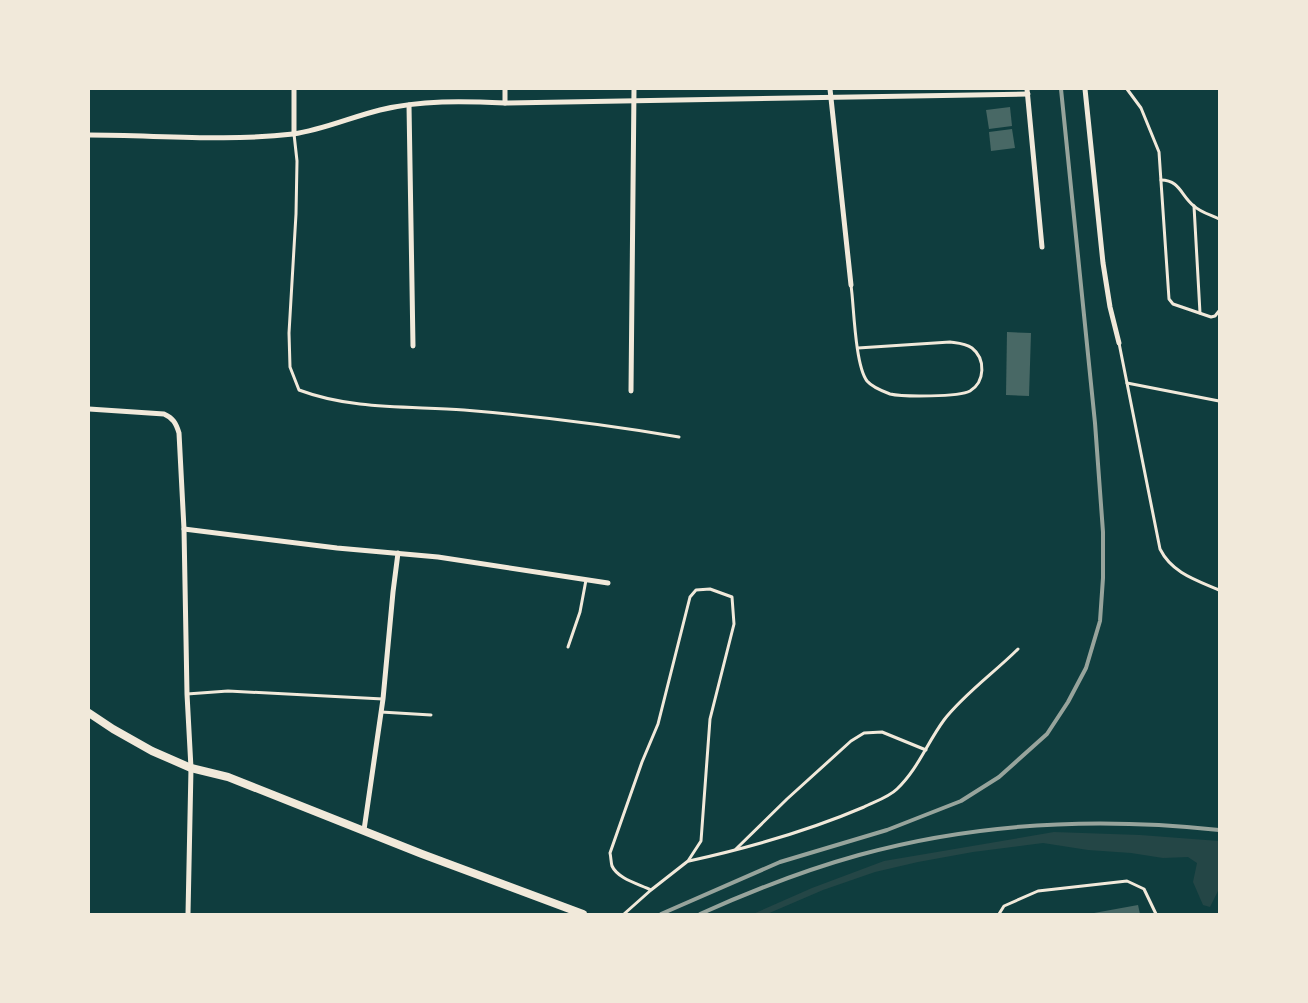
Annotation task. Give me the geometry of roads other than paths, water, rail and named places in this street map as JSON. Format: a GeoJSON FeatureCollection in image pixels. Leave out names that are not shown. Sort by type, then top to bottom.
{"type":"FeatureCollection","features":[{"type":"Feature","properties":{"kind":"street"},"geometry":{"type":"LineString","coordinates":[[294,89],[294,134]]}},
{"type":"Feature","properties":{"kind":"street"},"geometry":{"type":"LineString","coordinates":[[505,89],[505,103]]}},
{"type":"Feature","properties":{"kind":"street"},"geometry":{"type":"LineString","coordinates":[[631,391],[634,89]]}},
{"type":"Feature","properties":{"kind":"street"},"geometry":{"type":"LineString","coordinates":[[830,89],[851,285]]}},
{"type":"Feature","properties":{"kind":"street"},"geometry":{"type":"LineString","coordinates":[[1085,89],[1103,263],[1113,323],[1119,343]]}},
{"type":"Feature","properties":{"kind":"street"},"geometry":{"type":"LineString","coordinates":[[89,135],[239,137],[294,134],[375,111],[443,102],[634,101],[1028,91],[1042,247]]}},
{"type":"Feature","properties":{"kind":"street"},"geometry":{"type":"LineString","coordinates":[[409,105],[413,346]]}},
{"type":"Feature","properties":{"kind":"street"},"geometry":{"type":"LineString","coordinates":[[89,409],[164,414],[171,417],[176,423],[179,433],[184,529],[187,694],[191,768],[188,914]]}},
{"type":"Feature","properties":{"kind":"street"},"geometry":{"type":"LineString","coordinates":[[184,529],[503,566],[608,583]]}},
{"type":"Feature","properties":{"kind":"street"},"geometry":{"type":"LineString","coordinates":[[364,830],[383,699],[398,553]]}},
{"type":"Feature","properties":{"kind":"street"},"geometry":{"type":"LineString","coordinates":[[89,713],[152,751],[191,768],[228,777],[422,854],[582,914]]}},
{"type":"Feature","properties":{"kind":"lane"},"geometry":{"type":"LineString","coordinates":[[1127,89],[1141,108],[1159,152],[1169,299],[1173,304],[1210,317],[1215,316],[1219,311]]}},
{"type":"Feature","properties":{"kind":"lane"},"geometry":{"type":"LineString","coordinates":[[294,134],[297,161],[296,214],[289,334],[290,367],[299,390],[322,399],[363,405],[464,410],[626,428],[679,437]]}},
{"type":"Feature","properties":{"kind":"lane"},"geometry":{"type":"LineString","coordinates":[[1161,180],[1170,180],[1194,206],[1219,219]]}},
{"type":"Feature","properties":{"kind":"lane"},"geometry":{"type":"LineString","coordinates":[[1194,206],[1200,313]]}},
{"type":"Feature","properties":{"kind":"lane"},"geometry":{"type":"LineString","coordinates":[[851,285],[858,348],[861,369],[866,380],[879,390],[892,394],[953,396],[964,394],[973,389],[982,376],[982,365],[978,355],[972,348],[963,344],[950,342],[858,348]]}},
{"type":"Feature","properties":{"kind":"lane"},"geometry":{"type":"LineString","coordinates":[[1119,343],[1160,549],[1169,564],[1177,571],[1219,590]]}},
{"type":"Feature","properties":{"kind":"lane"},"geometry":{"type":"LineString","coordinates":[[1128,383],[1219,401]]}},
{"type":"Feature","properties":{"kind":"lane"},"geometry":{"type":"LineString","coordinates":[[568,647],[580,612],[586,579]]}},
{"type":"Feature","properties":{"kind":"lane"},"geometry":{"type":"LineString","coordinates":[[624,914],[688,861],[701,841],[710,719],[734,624],[732,597],[710,589],[696,590],[690,597],[658,724],[642,762],[610,853],[612,866],[618,873],[651,890]]}},
{"type":"Feature","properties":{"kind":"lane"},"geometry":{"type":"LineString","coordinates":[[688,861],[736,850],[838,818],[896,791],[914,770],[943,721],[957,704],[998,670],[1018,649]]}},
{"type":"Feature","properties":{"kind":"lane"},"geometry":{"type":"LineString","coordinates":[[187,694],[228,690],[383,699]]}},
{"type":"Feature","properties":{"kind":"lane"},"geometry":{"type":"LineString","coordinates":[[380,712],[431,715]]}},
{"type":"Feature","properties":{"kind":"lane"},"geometry":{"type":"LineString","coordinates":[[736,850],[787,799],[851,741],[864,733],[882,732],[926,750]]}},
{"type":"Feature","properties":{"kind":"lane"},"geometry":{"type":"LineString","coordinates":[[999,914],[1004,906],[1038,891],[1127,881],[1144,889],[1156,914]]}},
{"type":"Feature","properties":{"kind":"railway"},"geometry":{"type":"LineString","coordinates":[[661,914],[780,862],[887,830],[961,801],[999,777],[1047,734],[1068,702],[1086,668],[1100,621],[1103,578],[1103,532],[1095,423],[1061,89]]}},
{"type":"Feature","properties":{"kind":"railway"},"geometry":{"type":"LineString","coordinates":[[700,914],[778,881],[819,867],[859,855],[948,835],[993,829],[1083,823],[1173,826],[1219,830]]}}]}
